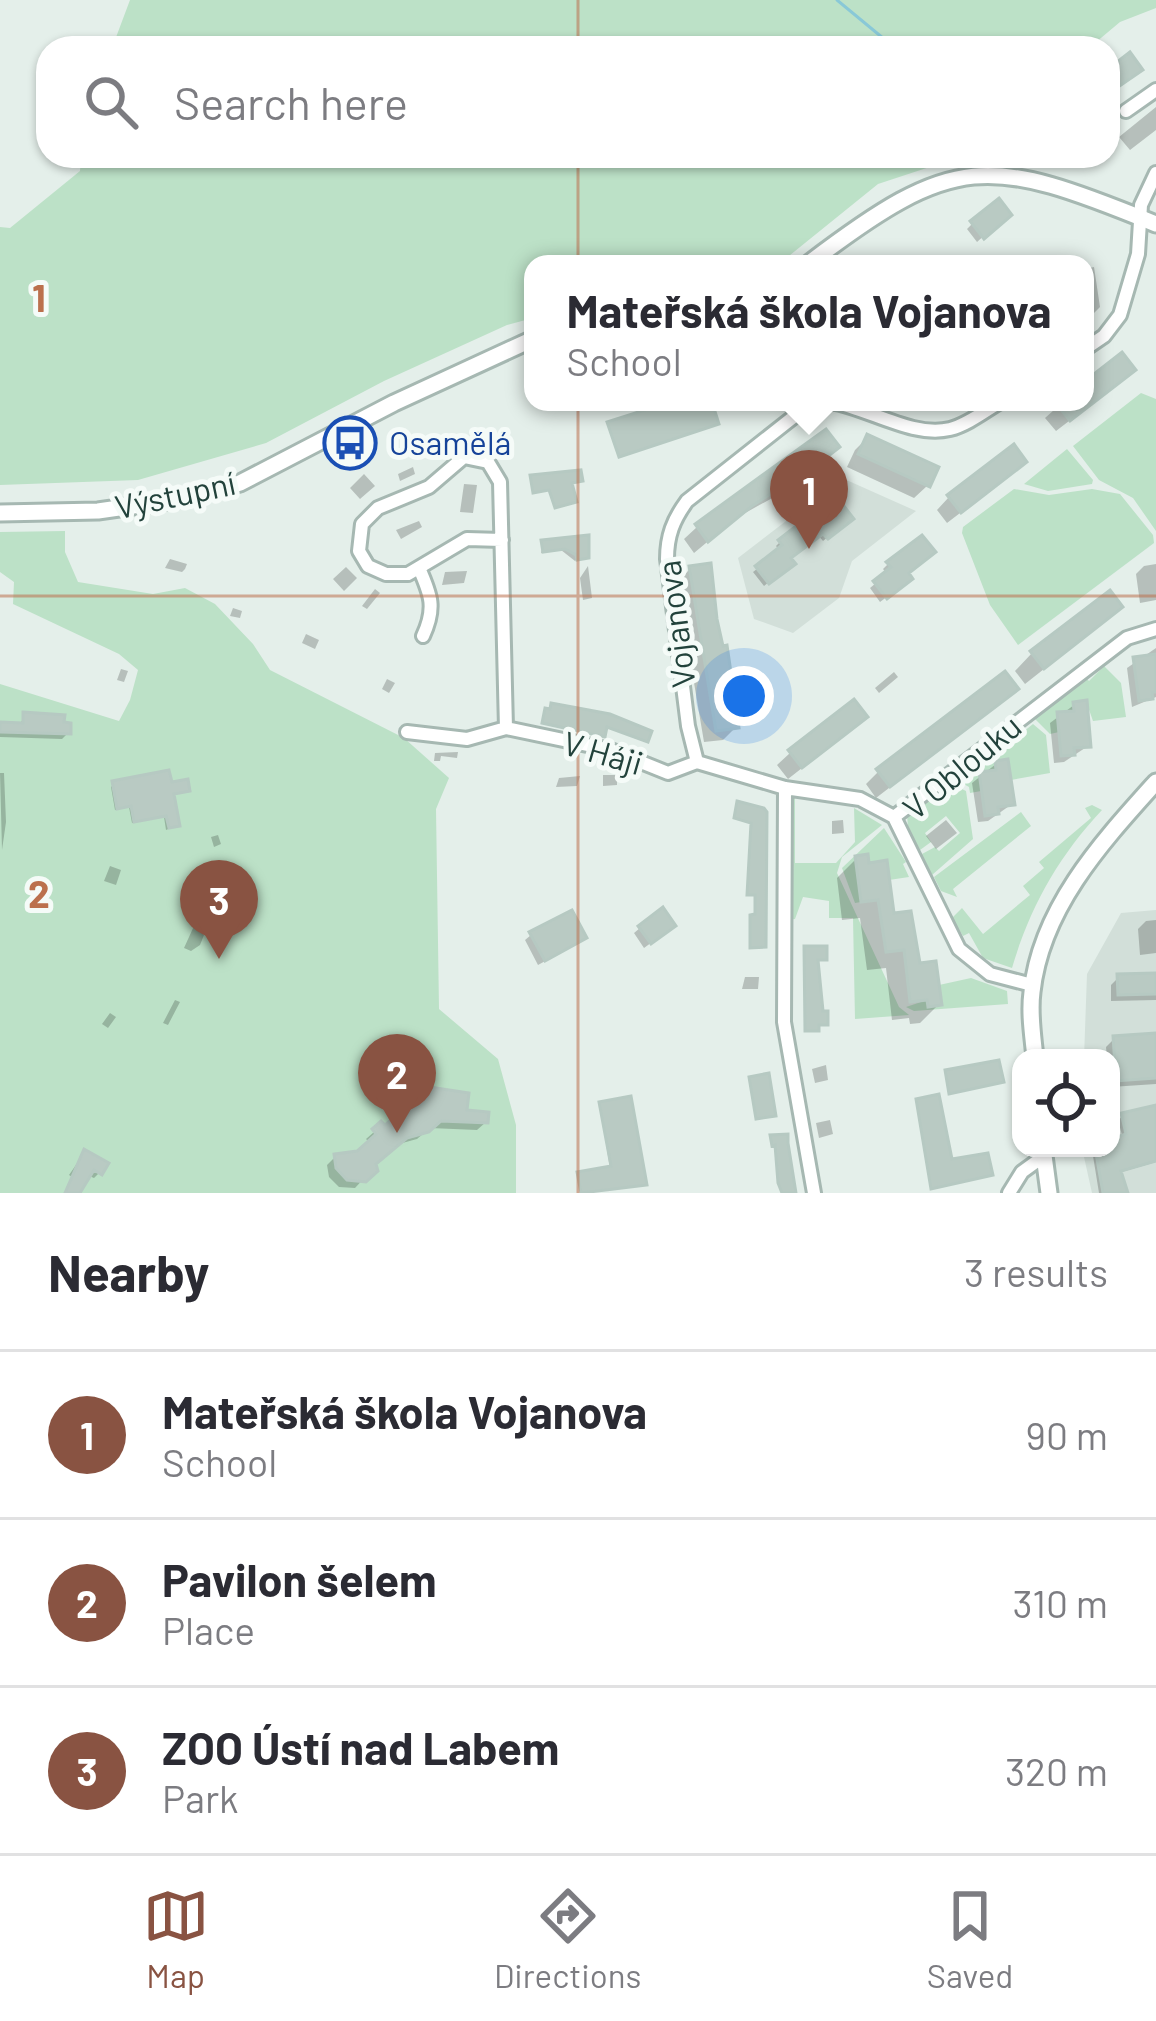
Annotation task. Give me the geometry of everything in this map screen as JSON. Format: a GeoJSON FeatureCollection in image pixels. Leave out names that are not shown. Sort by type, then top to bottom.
{"type":"FeatureCollection","features":[{"type":"Feature","properties":{"kind":"street"},"geometry":{"type":"LineString","coordinates":[[1126,111],[1156,90]]}},
{"type":"Feature","properties":{"kind":"street"},"geometry":{"type":"LineString","coordinates":[[1094,343],[1120,315],[1131,287],[1140,236],[1138,217],[1156,173]]}},
{"type":"Feature","properties":{"kind":"street"},"geometry":{"type":"LineString","coordinates":[[821,255],[900,198],[961,176],[1011,175],[1050,184],[1156,224]]}},
{"type":"Feature","properties":{"kind":"street","name":"Výstupní"},"geometry":{"type":"LineString","coordinates":[[0,514],[119,508],[189,498],[240,483],[394,403],[524,343]]}},
{"type":"Feature","properties":{"kind":"street","name":"Vojanova"},"geometry":{"type":"LineString","coordinates":[[697,762],[688,726],[667,540],[687,501],[807,411]]}},
{"type":"Feature","properties":{"kind":"street","name":"Vojanova"},"geometry":{"type":"LineString","coordinates":[[870,411],[925,431],[953,429],[984,411]]}},
{"type":"Feature","properties":{"kind":"street"},"geometry":{"type":"LineString","coordinates":[[502,540],[466,539],[408,574],[386,574],[368,566],[359,551],[362,524],[378,508],[429,487],[464,457],[488,462],[500,482],[502,540],[506,728]]}},
{"type":"Feature","properties":{"kind":"street"},"geometry":{"type":"LineString","coordinates":[[419,568],[433,599],[433,615],[423,636]]}},
{"type":"Feature","properties":{"kind":"street","name":"V Oblouku"},"geometry":{"type":"LineString","coordinates":[[1032,985],[990,974],[959,949],[894,818],[1127,638],[1156,629]]}},
{"type":"Feature","properties":{"kind":"street","name":"V Háji"},"geometry":{"type":"LineString","coordinates":[[407,732],[467,739],[506,728],[611,750],[668,773],[697,762]]}},
{"type":"Feature","properties":{"kind":"street"},"geometry":{"type":"LineString","coordinates":[[697,762],[785,788],[860,799],[894,818]]}},
{"type":"Feature","properties":{"kind":"street"},"geometry":{"type":"LineString","coordinates":[[1035,1049],[1032,985],[1045,938],[1080,872],[1156,782]]}},
{"type":"Feature","properties":{"kind":"street"},"geometry":{"type":"LineString","coordinates":[[785,788],[784,1022],[814,1193]]}},
{"type":"Feature","properties":{"kind":"street"},"geometry":{"type":"LineString","coordinates":[[1009,1193],[1038,1157]]}},
{"type":"Feature","properties":{"kind":"street"},"geometry":{"type":"LineString","coordinates":[[1045,1157],[1049,1193]]}},
{"type":"Feature","properties":{"kind":"shaded area"},"geometry":{"type":"Polygon","coordinates":[[[842,478],[916,511],[852,561],[839,598],[793,633],[754,619],[738,558],[842,478]]]}},
{"type":"Feature","properties":{"kind":"shaded area"},"geometry":{"type":"Polygon","coordinates":[[[1156,910],[1156,1193],[1092,1193],[1084,1157],[1120,1157],[1120,1049],[1084,1049],[1087,974],[1121,913],[1156,910]]]}},
{"type":"Feature","properties":{"kind":"green space"},"geometry":{"type":"Polygon","coordinates":[[[130,0],[1156,0],[1156,8],[1120,22],[1103,36],[116,36],[130,0]]]}},
{"type":"Feature","properties":{"kind":"green space"},"geometry":{"type":"Polygon","coordinates":[[[927,168],[878,184],[790,255],[524,255],[524,320],[384,381],[266,443],[138,480],[0,485],[0,227],[10,228],[80,171],[927,168]]]}},
{"type":"Feature","properties":{"kind":"green space"},"geometry":{"type":"Polygon","coordinates":[[[1141,393],[1156,399],[1156,531],[1133,498],[1099,480],[1073,446],[1141,393]]]}},
{"type":"Feature","properties":{"kind":"green space"},"geometry":{"type":"Polygon","coordinates":[[[1067,449],[1092,484],[1048,491],[1024,484],[1067,449]]]}},
{"type":"Feature","properties":{"kind":"green space"},"geometry":{"type":"Polygon","coordinates":[[[1014,489],[1049,495],[1092,489],[1120,494],[1153,535],[1154,543],[1018,645],[990,605],[962,533],[963,527],[1014,489]]]}},
{"type":"Feature","properties":{"kind":"green space"},"geometry":{"type":"Polygon","coordinates":[[[65,531],[65,552],[78,582],[153,594],[185,588],[215,604],[270,670],[404,738],[449,778],[436,809],[439,1009],[498,1059],[516,1125],[516,1193],[0,1193],[0,684],[119,721],[138,670],[119,654],[13,604],[14,582],[0,572],[0,532],[65,531]]]}},
{"type":"Feature","properties":{"kind":"green space"},"geometry":{"type":"Polygon","coordinates":[[[1104,666],[1121,683],[1126,717],[1093,721],[1086,701],[1074,702],[1074,711],[1057,713],[1059,732],[1050,734],[1033,717],[1085,677],[1089,681],[1104,666]]]}},
{"type":"Feature","properties":{"kind":"green space"},"geometry":{"type":"Polygon","coordinates":[[[1033,724],[1046,735],[1050,773],[1011,780],[1008,759],[995,761],[996,770],[979,773],[981,791],[970,793],[969,787],[953,778],[1014,730],[1018,736],[1033,724]]]}},
{"type":"Feature","properties":{"kind":"green space"},"geometry":{"type":"Polygon","coordinates":[[[954,785],[966,791],[973,839],[932,875],[922,854],[935,847],[939,851],[960,833],[946,816],[925,833],[931,842],[920,850],[908,828],[907,814],[935,790],[939,795],[954,785]]]}},
{"type":"Feature","properties":{"kind":"green space"},"geometry":{"type":"Polygon","coordinates":[[[795,797],[795,863],[836,863],[855,842],[854,808],[882,825],[842,857],[837,873],[899,1007],[909,1015],[855,1019],[853,918],[829,918],[829,901],[803,897],[795,919],[788,920],[790,801],[795,797]]]}},
{"type":"Feature","properties":{"kind":"green space"},"geometry":{"type":"Polygon","coordinates":[[[1092,805],[1102,810],[1047,884],[1012,968],[983,958],[969,933],[963,936],[952,918],[962,908],[983,934],[1030,895],[1023,886],[1044,868],[1039,862],[1091,818],[1085,808],[1092,805]]]}},
{"type":"Feature","properties":{"kind":"green space"},"geometry":{"type":"Polygon","coordinates":[[[1021,812],[1031,826],[953,889],[957,897],[941,891],[934,877],[1021,812]]]}},
{"type":"Feature","properties":{"kind":"green space"},"geometry":{"type":"Polygon","coordinates":[[[884,828],[906,862],[909,877],[889,880],[886,861],[869,863],[868,854],[855,856],[861,902],[855,903],[842,868],[884,828]]]}},
{"type":"Feature","properties":{"kind":"green space"},"geometry":{"type":"Polygon","coordinates":[[[971,978],[1007,991],[1008,1004],[914,1011],[906,1007],[927,1000],[941,1005],[939,985],[971,978]]]}},
{"type":"Feature","properties":{"kind":"building"},"geometry":{"type":"Polygon","coordinates":[[[1130,52],[1143,70],[1120,86],[1120,60],[1130,52]]]}},
{"type":"Feature","properties":{"kind":"building"},"geometry":{"type":"Polygon","coordinates":[[[999,198],[1012,215],[984,239],[970,221],[999,198]]]}},
{"type":"Feature","properties":{"kind":"building"},"geometry":{"type":"Polygon","coordinates":[[[1122,352],[1136,370],[1094,402],[1094,374],[1122,352]]]}},
{"type":"Feature","properties":{"kind":"building"},"geometry":{"type":"Polygon","coordinates":[[[642,411],[715,411],[719,424],[619,457],[607,422],[642,411]]]}},
{"type":"Feature","properties":{"kind":"building"},"geometry":{"type":"Polygon","coordinates":[[[1062,411],[1083,411],[1070,421],[1062,411]]]}},
{"type":"Feature","properties":{"kind":"building"},"geometry":{"type":"Polygon","coordinates":[[[826,429],[840,447],[708,542],[695,524],[826,429]]]}},
{"type":"Feature","properties":{"kind":"building"},"geometry":{"type":"Polygon","coordinates":[[[867,434],[939,467],[930,487],[858,454],[867,434]]]}},
{"type":"Feature","properties":{"kind":"building"},"geometry":{"type":"Polygon","coordinates":[[[1014,444],[1027,462],[961,513],[947,495],[1014,444]]]}},
{"type":"Feature","properties":{"kind":"building"},"geometry":{"type":"Polygon","coordinates":[[[581,470],[583,481],[572,483],[577,502],[555,508],[549,490],[533,493],[530,475],[581,470]]]}},
{"type":"Feature","properties":{"kind":"building"},"geometry":{"type":"Polygon","coordinates":[[[840,501],[854,519],[791,558],[796,564],[769,584],[755,566],[809,516],[814,521],[840,501]]]}},
{"type":"Feature","properties":{"kind":"building"},"geometry":{"type":"Polygon","coordinates":[[[589,535],[589,558],[577,560],[565,549],[543,552],[541,540],[589,535]]]}},
{"type":"Feature","properties":{"kind":"building"},"geometry":{"type":"Polygon","coordinates":[[[922,535],[936,552],[887,599],[873,581],[891,567],[886,562],[922,535]]]}},
{"type":"Feature","properties":{"kind":"building"},"geometry":{"type":"Polygon","coordinates":[[[711,563],[739,728],[716,731],[689,566],[711,563]]]}},
{"type":"Feature","properties":{"kind":"building"},"geometry":{"type":"Polygon","coordinates":[[[1110,590],[1123,607],[1044,669],[1030,651],[1110,590]]]}},
{"type":"Feature","properties":{"kind":"building"},"geometry":{"type":"Polygon","coordinates":[[[1156,654],[1156,692],[1152,692],[1153,699],[1139,701],[1133,657],[1156,654]]]}},
{"type":"Feature","properties":{"kind":"building"},"geometry":{"type":"Polygon","coordinates":[[[1005,671],[1019,689],[890,787],[876,769],[1005,671]]]}},
{"type":"Feature","properties":{"kind":"building"},"geometry":{"type":"Polygon","coordinates":[[[854,699],[868,717],[802,768],[788,750],[854,699]]]}},
{"type":"Feature","properties":{"kind":"building"},"geometry":{"type":"Polygon","coordinates":[[[1087,700],[1091,747],[1074,748],[1075,755],[1061,756],[1057,712],[1074,711],[1073,702],[1087,700]]]}},
{"type":"Feature","properties":{"kind":"building"},"geometry":{"type":"Polygon","coordinates":[[[551,703],[610,714],[652,731],[648,742],[607,727],[605,737],[542,723],[551,703]]]}},
{"type":"Feature","properties":{"kind":"building"},"geometry":{"type":"Polygon","coordinates":[[[23,712],[65,715],[71,734],[0,732],[0,722],[23,723],[23,712]]]}},
{"type":"Feature","properties":{"kind":"building"},"geometry":{"type":"Polygon","coordinates":[[[1008,759],[1015,805],[998,807],[999,814],[985,816],[979,772],[996,770],[995,761],[1008,759]]]}},
{"type":"Feature","properties":{"kind":"building"},"geometry":{"type":"Polygon","coordinates":[[[169,770],[172,782],[188,779],[190,791],[174,794],[180,826],[169,828],[166,816],[134,822],[131,806],[117,809],[112,781],[169,770]]]}},
{"type":"Feature","properties":{"kind":"building"},"geometry":{"type":"Polygon","coordinates":[[[737,801],[767,812],[766,947],[750,948],[750,915],[755,914],[755,895],[747,895],[751,823],[734,818],[737,801]]]}},
{"type":"Feature","properties":{"kind":"building"},"geometry":{"type":"Polygon","coordinates":[[[868,854],[869,863],[887,860],[894,913],[911,911],[920,963],[936,961],[942,1005],[910,1002],[904,950],[886,952],[878,900],[861,902],[855,856],[868,854]]]}},
{"type":"Feature","properties":{"kind":"building"},"geometry":{"type":"Polygon","coordinates":[[[663,907],[676,926],[651,944],[638,926],[663,907]]]}},
{"type":"Feature","properties":{"kind":"building"},"geometry":{"type":"Polygon","coordinates":[[[572,910],[587,938],[545,961],[529,932],[572,910]]]}},
{"type":"Feature","properties":{"kind":"building"},"geometry":{"type":"Polygon","coordinates":[[[804,946],[827,946],[827,960],[818,960],[828,1025],[819,1025],[819,1031],[805,1031],[804,946]]]}},
{"type":"Feature","properties":{"kind":"building"},"geometry":{"type":"Polygon","coordinates":[[[1156,973],[1156,994],[1118,995],[1117,974],[1156,973]]]}},
{"type":"Feature","properties":{"kind":"building"},"geometry":{"type":"Polygon","coordinates":[[[1156,1033],[1156,1078],[1120,1081],[1120,1049],[1114,1049],[1113,1036],[1156,1033]]]}},
{"type":"Feature","properties":{"kind":"building"},"geometry":{"type":"Polygon","coordinates":[[[999,1060],[1004,1082],[949,1094],[945,1070],[999,1060]]]}},
{"type":"Feature","properties":{"kind":"building"},"geometry":{"type":"Polygon","coordinates":[[[769,1073],[776,1116],[756,1119],[749,1077],[769,1073]]]}},
{"type":"Feature","properties":{"kind":"building"},"geometry":{"type":"Polygon","coordinates":[[[410,1084],[469,1093],[467,1110],[489,1112],[488,1123],[441,1121],[429,1132],[407,1138],[376,1164],[378,1171],[366,1182],[347,1180],[336,1168],[334,1154],[357,1151],[376,1134],[372,1129],[381,1121],[385,1125],[404,1108],[395,1098],[410,1084]]]}},
{"type":"Feature","properties":{"kind":"building"},"geometry":{"type":"Polygon","coordinates":[[[939,1094],[952,1159],[988,1153],[993,1175],[931,1189],[916,1099],[939,1094]]]}},
{"type":"Feature","properties":{"kind":"building"},"geometry":{"type":"Polygon","coordinates":[[[631,1096],[647,1185],[581,1193],[577,1172],[611,1166],[599,1102],[631,1096]]]}},
{"type":"Feature","properties":{"kind":"building"},"geometry":{"type":"Polygon","coordinates":[[[1156,1105],[1156,1161],[1121,1171],[1128,1193],[1103,1193],[1097,1157],[1120,1157],[1120,1136],[1126,1134],[1121,1113],[1156,1105]]]}},
{"type":"Feature","properties":{"kind":"building"},"geometry":{"type":"Polygon","coordinates":[[[788,1134],[796,1193],[782,1193],[770,1135],[788,1134]]]}},
{"type":"Feature","properties":{"kind":"building"},"geometry":{"type":"Polygon","coordinates":[[[84,1149],[109,1163],[102,1175],[94,1170],[80,1193],[65,1193],[84,1149]]]}},
{"type":"Feature","properties":{"kind":"waterway"},"geometry":{"type":"LineString","coordinates":[[837,0],[880,36]]}},
{"type":"Feature","properties":{"kind":"place","name":"Osamělá"},"geometry":{"type":"Point","coordinates":[350,443]}},
{"type":"Feature","properties":{"kind":"place","name":"Mateřská škola Vojanova"},"geometry":{"type":"Point","coordinates":[809,549]}},
{"type":"Feature","properties":{"kind":"place","name":"ZOO Ústí nad Labem"},"geometry":{"type":"Point","coordinates":[219,959]}},
{"type":"Feature","properties":{"kind":"place","name":"Pavilon šelem"},"geometry":{"type":"Point","coordinates":[397,1133]}}]}
